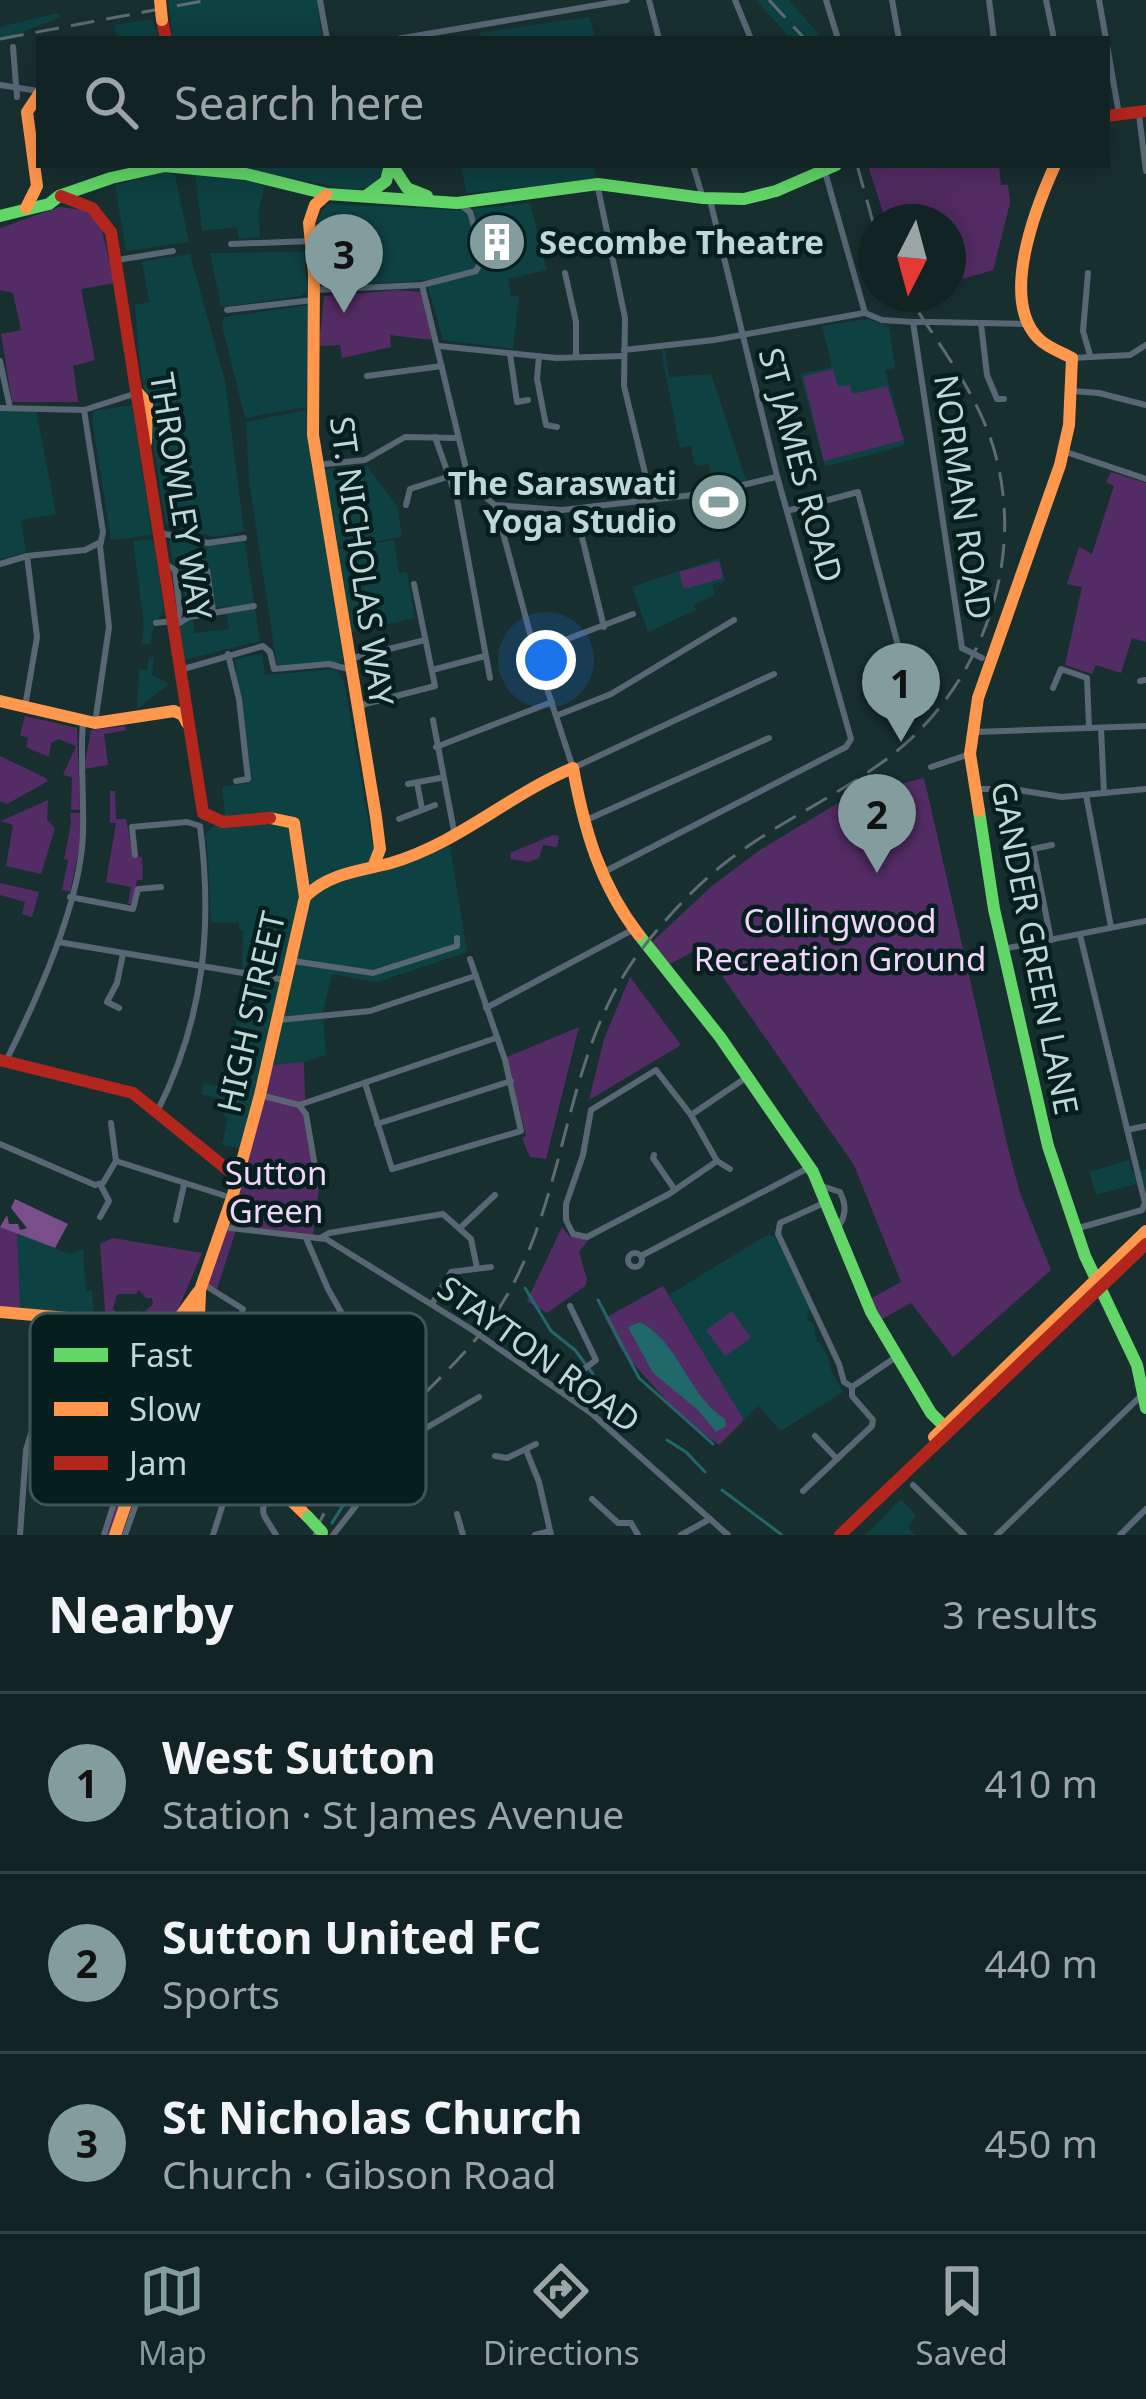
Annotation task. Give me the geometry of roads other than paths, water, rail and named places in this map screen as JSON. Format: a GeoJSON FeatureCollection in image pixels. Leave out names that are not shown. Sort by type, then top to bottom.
{"type":"FeatureCollection","features":[{"type":"Feature","properties":{"kind":"main road"},"geometry":{"type":"LineString","coordinates":[[160,0],[165,36]]}},
{"type":"Feature","properties":{"kind":"main road"},"geometry":{"type":"LineString","coordinates":[[26,208],[37,186],[27,112],[36,98]]}},
{"type":"Feature","properties":{"kind":"main road"},"geometry":{"type":"LineString","coordinates":[[1113,115],[1142,111]]}},
{"type":"Feature","properties":{"kind":"main road"},"geometry":{"type":"LineString","coordinates":[[0,216],[135,172],[175,168]]}},
{"type":"Feature","properties":{"kind":"main road"},"geometry":{"type":"LineString","coordinates":[[194,168],[246,174],[327,194],[457,203],[598,184],[706,199],[744,199],[776,191],[822,168]]}},
{"type":"Feature","properties":{"kind":"main road"},"geometry":{"type":"LineString","coordinates":[[364,197],[382,186],[390,168]]}},
{"type":"Feature","properties":{"kind":"main road"},"geometry":{"type":"LineString","coordinates":[[393,168],[407,188],[418,194],[494,198]]}},
{"type":"Feature","properties":{"kind":"main road"},"geometry":{"type":"LineString","coordinates":[[1053,168],[1034,219],[1023,272],[1028,325],[1040,340],[1072,358]]}},
{"type":"Feature","properties":{"kind":"main road","name":"THROWLEY WAY"},"geometry":{"type":"LineString","coordinates":[[37,186],[88,206],[102,216],[111,232],[176,620],[201,808],[206,818],[219,822]]}},
{"type":"Feature","properties":{"kind":"main road","name":"ST. NICHOLAS WAY"},"geometry":{"type":"LineString","coordinates":[[327,194],[310,216],[316,465],[354,664],[380,849]]}},
{"type":"Feature","properties":{"kind":"main road","name":"GANDER GREEN LANE"},"geometry":{"type":"LineString","coordinates":[[1072,358],[1072,391],[1055,485],[986,659],[970,732],[970,754],[1003,949],[1048,1146],[1076,1229],[1144,1383],[1146,1408]]}},
{"type":"Feature","properties":{"kind":"main road"},"geometry":{"type":"LineString","coordinates":[[164,567],[176,583]]}},
{"type":"Feature","properties":{"kind":"main road"},"geometry":{"type":"LineString","coordinates":[[161,712],[183,695]]}},
{"type":"Feature","properties":{"kind":"main road"},"geometry":{"type":"LineString","coordinates":[[0,701],[89,722],[179,712],[188,724]]}},
{"type":"Feature","properties":{"kind":"main road"},"geometry":{"type":"LineString","coordinates":[[305,897],[320,884],[401,860],[573,768],[582,822],[602,873],[634,929],[810,1167],[865,1299],[896,1357],[950,1426]]}},
{"type":"Feature","properties":{"kind":"main road","name":"HIGH STREET"},"geometry":{"type":"LineString","coordinates":[[201,1288],[239,1174],[305,897],[294,823],[280,815],[219,822]]}},
{"type":"Feature","properties":{"kind":"main road"},"geometry":{"type":"LineString","coordinates":[[380,849],[388,860],[401,860]]}},
{"type":"Feature","properties":{"kind":"main road"},"geometry":{"type":"LineString","coordinates":[[373,867],[380,849]]}},
{"type":"Feature","properties":{"kind":"main road"},"geometry":{"type":"LineString","coordinates":[[302,871],[304,879],[320,884]]}},
{"type":"Feature","properties":{"kind":"main road"},"geometry":{"type":"LineString","coordinates":[[3,1061],[124,1089],[239,1174]]}},
{"type":"Feature","properties":{"kind":"main road"},"geometry":{"type":"LineString","coordinates":[[1100,1285],[1146,1231]]}},
{"type":"Feature","properties":{"kind":"main road"},"geometry":{"type":"LineString","coordinates":[[840,1535],[1146,1244]]}},
{"type":"Feature","properties":{"kind":"main road"},"geometry":{"type":"LineString","coordinates":[[181,1313],[201,1288]]}},
{"type":"Feature","properties":{"kind":"main road"},"geometry":{"type":"LineString","coordinates":[[199,1313],[201,1288]]}},
{"type":"Feature","properties":{"kind":"main road"},"geometry":{"type":"LineString","coordinates":[[192,1313],[201,1288]]}},
{"type":"Feature","properties":{"kind":"main road"},"geometry":{"type":"LineString","coordinates":[[0,1312],[30,1315]]}},
{"type":"Feature","properties":{"kind":"main road"},"geometry":{"type":"LineString","coordinates":[[116,1535],[126,1505]]}},
{"type":"Feature","properties":{"kind":"main road"},"geometry":{"type":"LineString","coordinates":[[296,1505],[327,1534]]}},
{"type":"Feature","properties":{"kind":"street"},"geometry":{"type":"LineString","coordinates":[[320,0],[326,36]]}},
{"type":"Feature","properties":{"kind":"street"},"geometry":{"type":"LineString","coordinates":[[425,36],[627,0]]}},
{"type":"Feature","properties":{"kind":"street"},"geometry":{"type":"LineString","coordinates":[[649,0],[658,36]]}},
{"type":"Feature","properties":{"kind":"street"},"geometry":{"type":"LineString","coordinates":[[735,0],[750,36]]}},
{"type":"Feature","properties":{"kind":"street"},"geometry":{"type":"LineString","coordinates":[[826,0],[837,36]]}},
{"type":"Feature","properties":{"kind":"street"},"geometry":{"type":"LineString","coordinates":[[892,0],[898,36]]}},
{"type":"Feature","properties":{"kind":"street"},"geometry":{"type":"LineString","coordinates":[[989,0],[994,36]]}},
{"type":"Feature","properties":{"kind":"street"},"geometry":{"type":"LineString","coordinates":[[1046,0],[1053,36]]}},
{"type":"Feature","properties":{"kind":"street"},"geometry":{"type":"LineString","coordinates":[[1100,0],[1106,36]]}},
{"type":"Feature","properties":{"kind":"street"},"geometry":{"type":"LineString","coordinates":[[13,47],[15,91],[27,112]]}},
{"type":"Feature","properties":{"kind":"street"},"geometry":{"type":"LineString","coordinates":[[1110,78],[1113,115]]}},
{"type":"Feature","properties":{"kind":"street"},"geometry":{"type":"LineString","coordinates":[[0,86],[36,93]]}},
{"type":"Feature","properties":{"kind":"street"},"geometry":{"type":"LineString","coordinates":[[1142,111],[1146,171]]}},
{"type":"Feature","properties":{"kind":"street","name":"ST JAMES ROAD"},"geometry":{"type":"LineString","coordinates":[[602,873],[850,743],[694,168]]}},
{"type":"Feature","properties":{"kind":"street"},"geometry":{"type":"LineString","coordinates":[[822,168],[865,313]]}},
{"type":"Feature","properties":{"kind":"street"},"geometry":{"type":"LineString","coordinates":[[598,184],[625,318],[624,386],[651,499]]}},
{"type":"Feature","properties":{"kind":"street"},"geometry":{"type":"LineString","coordinates":[[227,310],[314,295],[422,285],[480,268],[483,258],[470,212],[457,203]]}},
{"type":"Feature","properties":{"kind":"street"},"geometry":{"type":"LineString","coordinates":[[231,244],[311,241]]}},
{"type":"Feature","properties":{"kind":"street"},"geometry":{"type":"LineString","coordinates":[[117,260],[173,250]]}},
{"type":"Feature","properties":{"kind":"street"},"geometry":{"type":"LineString","coordinates":[[565,273],[576,322],[576,357]]}},
{"type":"Feature","properties":{"kind":"street"},"geometry":{"type":"LineString","coordinates":[[1088,273],[1083,331],[1090,355]]}},
{"type":"Feature","properties":{"kind":"street"},"geometry":{"type":"LineString","coordinates":[[422,285],[472,490],[495,506],[575,509],[729,489],[777,476]]}},
{"type":"Feature","properties":{"kind":"street"},"geometry":{"type":"LineString","coordinates":[[439,346],[538,356],[608,356],[865,313],[882,320],[1028,325]]}},
{"type":"Feature","properties":{"kind":"street","name":"NORMAN ROAD"},"geometry":{"type":"LineString","coordinates":[[913,322],[962,648],[986,659]]}},
{"type":"Feature","properties":{"kind":"street"},"geometry":{"type":"LineString","coordinates":[[980,324],[991,388],[997,399],[1004,399]]}},
{"type":"Feature","properties":{"kind":"street"},"geometry":{"type":"LineString","coordinates":[[1072,358],[1121,357],[1146,345]]}},
{"type":"Feature","properties":{"kind":"street"},"geometry":{"type":"LineString","coordinates":[[510,353],[517,402],[528,400]]}},
{"type":"Feature","properties":{"kind":"street"},"geometry":{"type":"LineString","coordinates":[[538,356],[537,379],[546,424],[557,427]]}},
{"type":"Feature","properties":{"kind":"street"},"geometry":{"type":"LineString","coordinates":[[0,362],[10,408]]}},
{"type":"Feature","properties":{"kind":"street"},"geometry":{"type":"LineString","coordinates":[[368,376],[442,366]]}},
{"type":"Feature","properties":{"kind":"street"},"geometry":{"type":"LineString","coordinates":[[1072,391],[1146,405]]}},
{"type":"Feature","properties":{"kind":"street"},"geometry":{"type":"LineString","coordinates":[[0,408],[84,410],[122,394],[137,393]]}},
{"type":"Feature","properties":{"kind":"street"},"geometry":{"type":"LineString","coordinates":[[542,402],[556,399]]}},
{"type":"Feature","properties":{"kind":"street"},"geometry":{"type":"LineString","coordinates":[[3,1061],[58,942],[70,897],[82,842],[89,722],[109,627],[101,525],[84,410]]}},
{"type":"Feature","properties":{"kind":"street"},"geometry":{"type":"LineString","coordinates":[[316,465],[365,460],[405,437],[456,438]]}},
{"type":"Feature","properties":{"kind":"street"},"geometry":{"type":"LineString","coordinates":[[434,437],[458,499],[490,678]]}},
{"type":"Feature","properties":{"kind":"street"},"geometry":{"type":"LineString","coordinates":[[1063,452],[1146,479]]}},
{"type":"Feature","properties":{"kind":"street"},"geometry":{"type":"LineString","coordinates":[[406,505],[410,489],[447,477]]}},
{"type":"Feature","properties":{"kind":"street"},"geometry":{"type":"LineString","coordinates":[[458,499],[472,490]]}},
{"type":"Feature","properties":{"kind":"street"},"geometry":{"type":"LineString","coordinates":[[787,512],[858,492],[914,707]]}},
{"type":"Feature","properties":{"kind":"street"},"geometry":{"type":"LineString","coordinates":[[495,506],[573,768],[774,674]]}},
{"type":"Feature","properties":{"kind":"street"},"geometry":{"type":"LineString","coordinates":[[575,509],[604,627]]}},
{"type":"Feature","properties":{"kind":"street"},"geometry":{"type":"LineString","coordinates":[[160,533],[208,543],[244,538]]}},
{"type":"Feature","properties":{"kind":"street"},"geometry":{"type":"LineString","coordinates":[[0,564],[85,550],[101,542]]}},
{"type":"Feature","properties":{"kind":"street"},"geometry":{"type":"LineString","coordinates":[[25,708],[38,637],[27,556]]}},
{"type":"Feature","properties":{"kind":"street"},"geometry":{"type":"LineString","coordinates":[[207,570],[213,612]]}},
{"type":"Feature","properties":{"kind":"street"},"geometry":{"type":"LineString","coordinates":[[176,583],[176,620]]}},
{"type":"Feature","properties":{"kind":"street"},"geometry":{"type":"LineString","coordinates":[[358,710],[434,687],[414,584]]}},
{"type":"Feature","properties":{"kind":"street"},"geometry":{"type":"LineString","coordinates":[[156,623],[254,606]]}},
{"type":"Feature","properties":{"kind":"street"},"geometry":{"type":"LineString","coordinates":[[535,652],[633,614]]}},
{"type":"Feature","properties":{"kind":"street"},"geometry":{"type":"LineString","coordinates":[[558,715],[611,694],[734,620]]}},
{"type":"Feature","properties":{"kind":"street"},"geometry":{"type":"LineString","coordinates":[[180,670],[266,647],[272,669],[354,664],[424,640]]}},
{"type":"Feature","properties":{"kind":"street"},"geometry":{"type":"LineString","coordinates":[[228,654],[242,718],[248,779],[236,781]]}},
{"type":"Feature","properties":{"kind":"street"},"geometry":{"type":"LineString","coordinates":[[432,670],[485,656]]}},
{"type":"Feature","properties":{"kind":"street"},"geometry":{"type":"LineString","coordinates":[[1053,688],[1061,669],[1087,678],[1089,728]]}},
{"type":"Feature","properties":{"kind":"street"},"geometry":{"type":"LineString","coordinates":[[223,683],[236,682]]}},
{"type":"Feature","properties":{"kind":"street"},"geometry":{"type":"LineString","coordinates":[[436,746],[553,702]]}},
{"type":"Feature","properties":{"kind":"street"},"geometry":{"type":"LineString","coordinates":[[226,720],[242,718]]}},
{"type":"Feature","properties":{"kind":"street"},"geometry":{"type":"LineString","coordinates":[[433,720],[454,831]]}},
{"type":"Feature","properties":{"kind":"street"},"geometry":{"type":"LineString","coordinates":[[970,732],[1146,726]]}},
{"type":"Feature","properties":{"kind":"street"},"geometry":{"type":"LineString","coordinates":[[1101,728],[1104,793]]}},
{"type":"Feature","properties":{"kind":"street"},"geometry":{"type":"LineString","coordinates":[[582,822],[769,738]]}},
{"type":"Feature","properties":{"kind":"street"},"geometry":{"type":"LineString","coordinates":[[931,767],[970,754]]}},
{"type":"Feature","properties":{"kind":"street"},"geometry":{"type":"LineString","coordinates":[[423,809],[413,783],[441,777]]}},
{"type":"Feature","properties":{"kind":"street"},"geometry":{"type":"LineString","coordinates":[[974,789],[1062,797],[1146,789]]}},
{"type":"Feature","properties":{"kind":"street"},"geometry":{"type":"LineString","coordinates":[[1086,795],[1112,928]]}},
{"type":"Feature","properties":{"kind":"street"},"geometry":{"type":"LineString","coordinates":[[399,819],[435,806]]}},
{"type":"Feature","properties":{"kind":"street"},"geometry":{"type":"LineString","coordinates":[[135,855],[132,827],[196,822],[202,838],[205,967],[187,1037],[157,1112]]}},
{"type":"Feature","properties":{"kind":"street"},"geometry":{"type":"LineString","coordinates":[[202,838],[219,822]]}},
{"type":"Feature","properties":{"kind":"street"},"geometry":{"type":"LineString","coordinates":[[1051,940],[1033,849],[1052,845]]}},
{"type":"Feature","properties":{"kind":"street"},"geometry":{"type":"LineString","coordinates":[[1038,879],[1048,878]]}},
{"type":"Feature","properties":{"kind":"street"},"geometry":{"type":"LineString","coordinates":[[70,897],[133,909],[138,889],[161,887]]}},
{"type":"Feature","properties":{"kind":"street"},"geometry":{"type":"LineString","coordinates":[[1003,949],[1146,921]]}},
{"type":"Feature","properties":{"kind":"street"},"geometry":{"type":"LineString","coordinates":[[486,1008],[634,929]]}},
{"type":"Feature","properties":{"kind":"street"},"geometry":{"type":"LineString","coordinates":[[1076,1229],[1145,1207],[1080,935]]}},
{"type":"Feature","properties":{"kind":"street"},"geometry":{"type":"LineString","coordinates":[[292,961],[374,973],[457,946],[458,938]]}},
{"type":"Feature","properties":{"kind":"street"},"geometry":{"type":"LineString","coordinates":[[58,942],[288,981]]}},
{"type":"Feature","properties":{"kind":"street"},"geometry":{"type":"LineString","coordinates":[[119,1008],[107,1002],[118,982],[123,954]]}},
{"type":"Feature","properties":{"kind":"street"},"geometry":{"type":"LineString","coordinates":[[365,1084],[390,1167],[521,1131],[511,1081],[470,959]]}},
{"type":"Feature","properties":{"kind":"street"},"geometry":{"type":"LineString","coordinates":[[279,1020],[370,1011],[475,976]]}},
{"type":"Feature","properties":{"kind":"street"},"geometry":{"type":"LineString","coordinates":[[260,1095],[299,1105],[497,1038]]}},
{"type":"Feature","properties":{"kind":"street"},"geometry":{"type":"LineString","coordinates":[[717,1159],[675,1190],[587,1237],[568,1228],[566,1204],[583,1156],[591,1110],[656,1070],[717,1159],[730,1169]]}},
{"type":"Feature","properties":{"kind":"street"},"geometry":{"type":"LineString","coordinates":[[691,1115],[747,1077]]}},
{"type":"Feature","properties":{"kind":"street"},"geometry":{"type":"LineString","coordinates":[[377,1124],[511,1081]]}},
{"type":"Feature","properties":{"kind":"street"},"geometry":{"type":"LineString","coordinates":[[299,1105],[306,1114],[318,1184]]}},
{"type":"Feature","properties":{"kind":"street"},"geometry":{"type":"LineString","coordinates":[[100,1184],[116,1161],[110,1123]]}},
{"type":"Feature","properties":{"kind":"street"},"geometry":{"type":"LineString","coordinates":[[1127,1130],[1146,1126]]}},
{"type":"Feature","properties":{"kind":"street"},"geometry":{"type":"LineString","coordinates":[[0,1144],[100,1184],[109,1199],[100,1217]]}},
{"type":"Feature","properties":{"kind":"street"},"geometry":{"type":"LineString","coordinates":[[655,1155],[675,1190]]}},
{"type":"Feature","properties":{"kind":"street"},"geometry":{"type":"LineString","coordinates":[[116,1161],[232,1198]]}},
{"type":"Feature","properties":{"kind":"street"},"geometry":{"type":"LineString","coordinates":[[641,1256],[810,1167]]}},
{"type":"Feature","properties":{"kind":"street"},"geometry":{"type":"LineString","coordinates":[[176,1220],[184,1185]]}},
{"type":"Feature","properties":{"kind":"street"},"geometry":{"type":"LineString","coordinates":[[819,1185],[839,1192],[844,1201],[845,1212],[837,1229]]}},
{"type":"Feature","properties":{"kind":"street"},"geometry":{"type":"LineString","coordinates":[[460,1228],[495,1195]]}},
{"type":"Feature","properties":{"kind":"street"},"geometry":{"type":"LineString","coordinates":[[826,1202],[783,1221],[777,1230],[844,1382],[852,1387]]}},
{"type":"Feature","properties":{"kind":"street"},"geometry":{"type":"LineString","coordinates":[[222,1228],[320,1238],[446,1215],[473,1244],[477,1268]]}},
{"type":"Feature","properties":{"kind":"street"},"geometry":{"type":"LineString","coordinates":[[306,1238],[342,1313]]}},
{"type":"Feature","properties":{"kind":"street","name":"STAYTON ROAD"},"geometry":{"type":"LineString","coordinates":[[320,1238],[432,1304],[601,1420],[728,1535]]}},
{"type":"Feature","properties":{"kind":"street"},"geometry":{"type":"LineString","coordinates":[[432,1304],[451,1273],[491,1267]]}},
{"type":"Feature","properties":{"kind":"street"},"geometry":{"type":"LineString","coordinates":[[201,1288],[242,1309],[241,1313]]}},
{"type":"Feature","properties":{"kind":"street"},"geometry":{"type":"LineString","coordinates":[[557,1389],[589,1368],[595,1353],[570,1306]]}},
{"type":"Feature","properties":{"kind":"street"},"geometry":{"type":"LineString","coordinates":[[803,1491],[872,1424],[870,1414],[851,1396],[852,1387],[896,1357]]}},
{"type":"Feature","properties":{"kind":"street"},"geometry":{"type":"LineString","coordinates":[[997,1535],[1144,1383]]}},
{"type":"Feature","properties":{"kind":"street"},"geometry":{"type":"LineString","coordinates":[[426,1430],[479,1397]]}},
{"type":"Feature","properties":{"kind":"street"},"geometry":{"type":"LineString","coordinates":[[20,1535],[30,1435]]}},
{"type":"Feature","properties":{"kind":"street"},"geometry":{"type":"LineString","coordinates":[[815,1436],[837,1459]]}},
{"type":"Feature","properties":{"kind":"street"},"geometry":{"type":"LineString","coordinates":[[495,1456],[507,1458],[536,1444]]}},
{"type":"Feature","properties":{"kind":"street"},"geometry":{"type":"LineString","coordinates":[[526,1450],[550,1533],[535,1535]]}},
{"type":"Feature","properties":{"kind":"street"},"geometry":{"type":"LineString","coordinates":[[913,1485],[964,1535]]}},
{"type":"Feature","properties":{"kind":"street"},"geometry":{"type":"LineString","coordinates":[[592,1499],[618,1523],[631,1522],[638,1535]]}},
{"type":"Feature","properties":{"kind":"street"},"geometry":{"type":"LineString","coordinates":[[104,1535],[113,1505]]}},
{"type":"Feature","properties":{"kind":"street"},"geometry":{"type":"LineString","coordinates":[[125,1535],[136,1505]]}},
{"type":"Feature","properties":{"kind":"street"},"geometry":{"type":"LineString","coordinates":[[213,1535],[222,1505]]}},
{"type":"Feature","properties":{"kind":"street"},"geometry":{"type":"LineString","coordinates":[[266,1505],[262,1521],[276,1535]]}},
{"type":"Feature","properties":{"kind":"street"},"geometry":{"type":"LineString","coordinates":[[327,1534],[352,1505]]}},
{"type":"Feature","properties":{"kind":"street"},"geometry":{"type":"LineString","coordinates":[[1120,1535],[1146,1509]]}},
{"type":"Feature","properties":{"kind":"street"},"geometry":{"type":"LineString","coordinates":[[457,1514],[463,1535]]}},
{"type":"Feature","properties":{"kind":"street"},"geometry":{"type":"LineString","coordinates":[[681,1535],[710,1519]]}},
{"type":"Feature","properties":{"kind":"waterway"},"geometry":{"type":"LineString","coordinates":[[525,1288],[551,1331],[575,1350],[593,1374]]}},
{"type":"Feature","properties":{"kind":"waterway"},"geometry":{"type":"LineString","coordinates":[[598,1300],[639,1378],[713,1444]]}},
{"type":"Feature","properties":{"kind":"waterway"},"geometry":{"type":"LineString","coordinates":[[667,1440],[705,1472]]}},
{"type":"Feature","properties":{"kind":"waterway"},"geometry":{"type":"LineString","coordinates":[[722,1490],[782,1535]]}},
{"type":"Feature","properties":{"kind":"waterway"},"geometry":{"type":"LineString","coordinates":[[332,1523],[343,1505]]}},
{"type":"Feature","properties":{"kind":"railway"},"geometry":{"type":"LineString","coordinates":[[0,39],[208,0]]}},
{"type":"Feature","properties":{"kind":"railway"},"geometry":{"type":"LineString","coordinates":[[769,0],[802,36]]}},
{"type":"Feature","properties":{"kind":"railway"},"geometry":{"type":"LineString","coordinates":[[858,168],[868,204]]}},
{"type":"Feature","properties":{"kind":"railway"},"geometry":{"type":"LineString","coordinates":[[426,1392],[460,1358],[506,1297],[544,1210],[598,1027],[645,945],[720,867],[888,758],[921,729],[972,657],[1000,574],[1005,530],[1002,486],[992,443],[975,403],[919,312]]}},
{"type":"Feature","properties":{"kind":"railway"},"geometry":{"type":"LineString","coordinates":[[314,1535],[329,1505]]}},
{"type":"Feature","properties":{"kind":"place","name":"Secombe Theatre"},"geometry":{"type":"Point","coordinates":[497,242]}},
{"type":"Feature","properties":{"kind":"place","name":"St Nicholas Church"},"geometry":{"type":"Point","coordinates":[344,313]}},
{"type":"Feature","properties":{"kind":"place","name":"The Saraswati Yoga Studio"},"geometry":{"type":"Point","coordinates":[719,502]}},
{"type":"Feature","properties":{"kind":"place","name":"West Sutton"},"geometry":{"type":"Point","coordinates":[901,742]}},
{"type":"Feature","properties":{"kind":"place","name":"Sutton United FC"},"geometry":{"type":"Point","coordinates":[877,873]}},
{"type":"Feature","properties":{"kind":"park label","name":"Collingwood Recreation Ground"},"geometry":{"type":"Point","coordinates":[840,940]}},
{"type":"Feature","properties":{"kind":"park label","name":"Sutton Green"},"geometry":{"type":"Point","coordinates":[276,1192]}}]}
